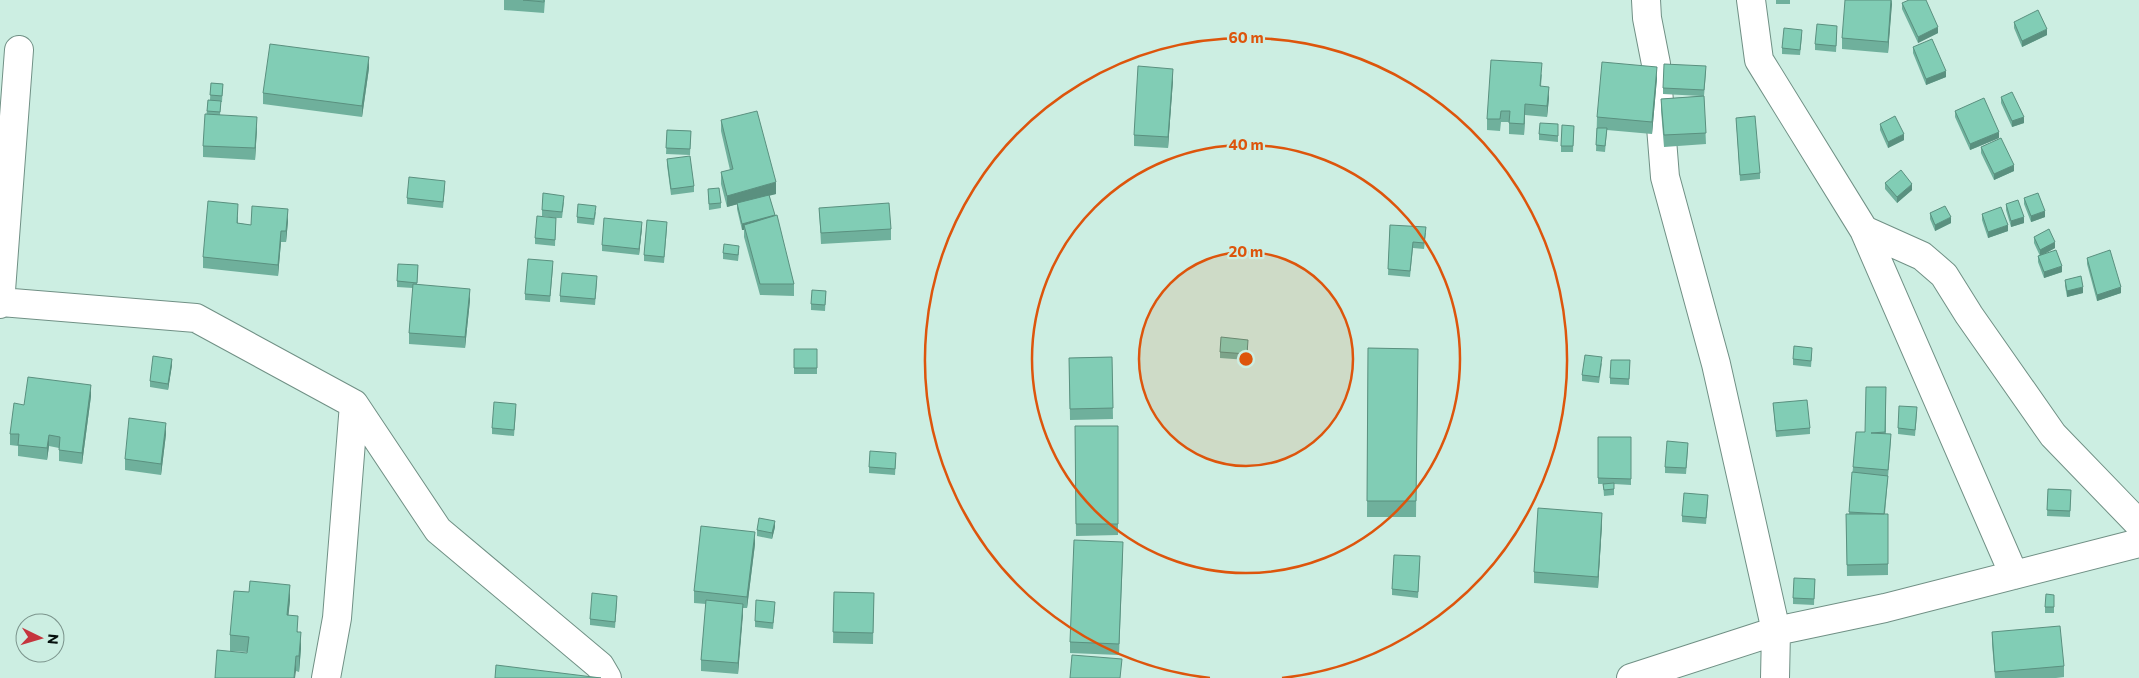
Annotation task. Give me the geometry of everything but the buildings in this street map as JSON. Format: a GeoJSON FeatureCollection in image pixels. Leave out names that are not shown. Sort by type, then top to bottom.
{"type":"FeatureCollection","features":[{"type":"Feature","properties":{"kind":"street"},"geometry":{"type":"LineString","coordinates":[[1646,0],[1647,18],[1656,64],[1665,177],[1716,364],[1776,631],[1776,678]]}},
{"type":"Feature","properties":{"kind":"street"},"geometry":{"type":"LineString","coordinates":[[1751,0],[1759,60],[1864,230],[2014,576]]}},
{"type":"Feature","properties":{"kind":"street"},"geometry":{"type":"LineString","coordinates":[[19,50],[0,303],[196,318],[354,404],[438,530],[600,666],[607,678]]}},
{"type":"Feature","properties":{"kind":"street"},"geometry":{"type":"LineString","coordinates":[[1864,230],[1922,256],[1944,275],[1969,315],[2053,435],[2139,524]]}},
{"type":"Feature","properties":{"kind":"street"},"geometry":{"type":"LineString","coordinates":[[326,678],[337,618],[354,404]]}},
{"type":"Feature","properties":{"kind":"street"},"geometry":{"type":"LineString","coordinates":[[1631,678],[1776,631],[1885,608],[2139,543]]}}]}
